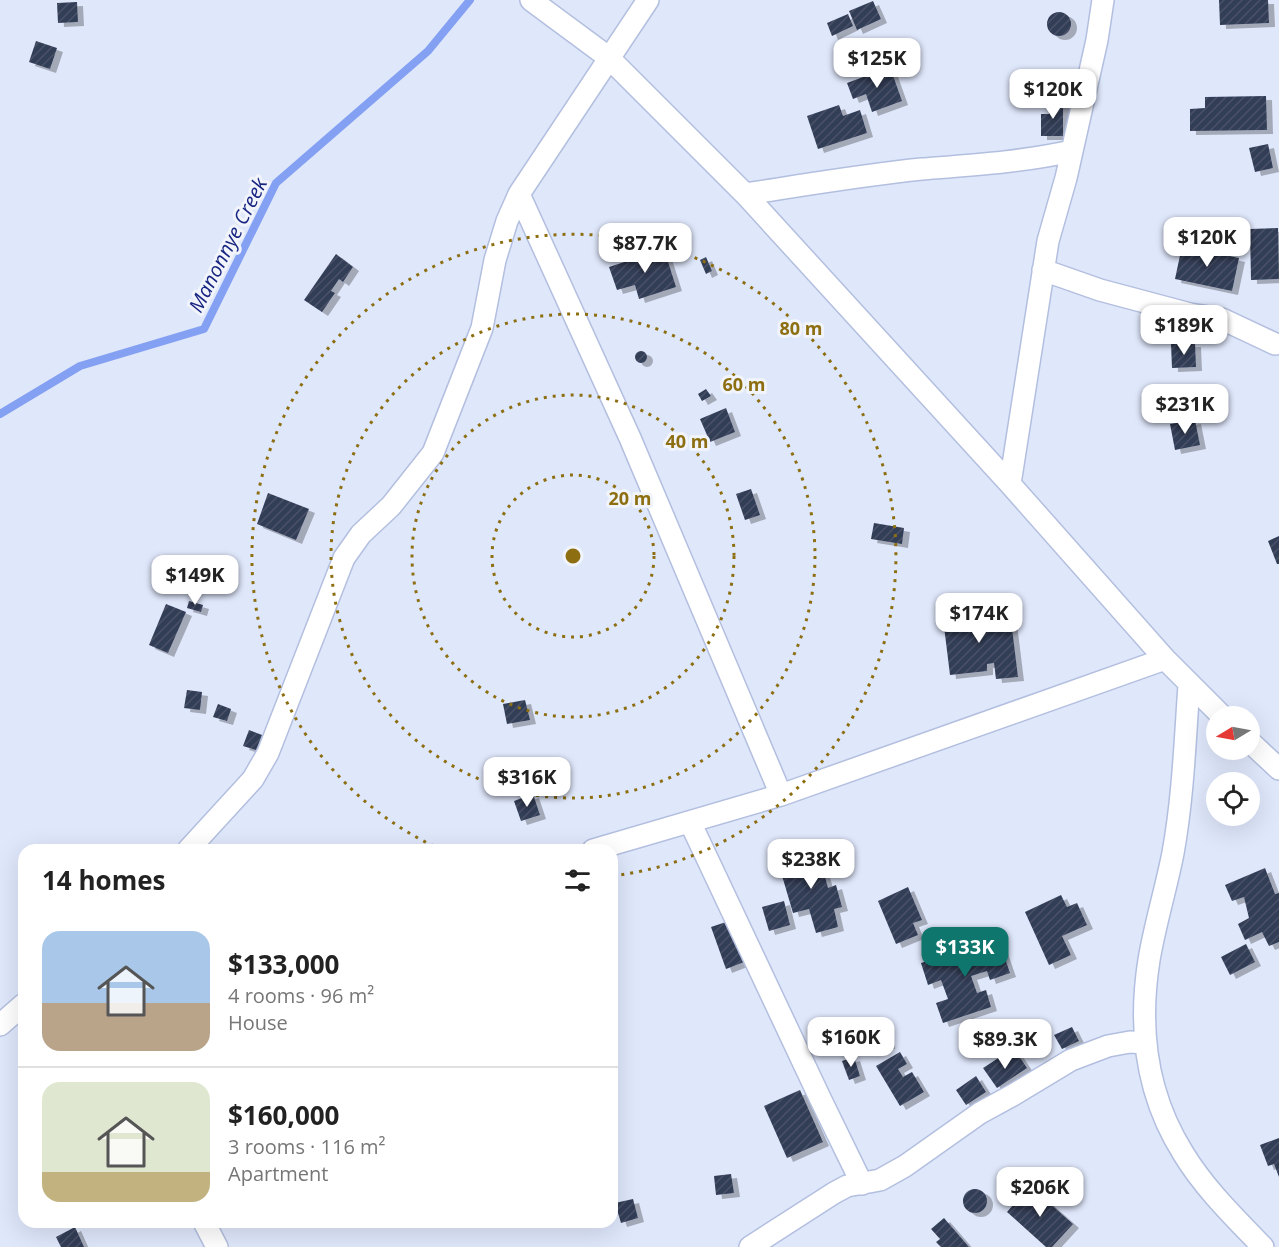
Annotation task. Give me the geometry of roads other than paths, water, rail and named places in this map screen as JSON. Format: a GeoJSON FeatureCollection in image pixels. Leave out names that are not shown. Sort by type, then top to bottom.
{"type":"FeatureCollection","features":[{"type":"Feature","properties":{"kind":"street"},"geometry":{"type":"LineString","coordinates":[[531,0],[608,57],[745,194],[1010,484],[1189,686],[1211,706]]}},
{"type":"Feature","properties":{"kind":"street"},"geometry":{"type":"LineString","coordinates":[[193,844],[253,779],[268,753],[344,558],[361,534],[391,506],[433,453],[482,328],[495,260],[507,221],[519,194],[648,0]]}},
{"type":"Feature","properties":{"kind":"street"},"geometry":{"type":"LineString","coordinates":[[1010,484],[1043,270],[1097,40],[1103,0]]}},
{"type":"Feature","properties":{"kind":"street"},"geometry":{"type":"LineString","coordinates":[[745,194],[920,170],[1016,161],[1072,151]]}},
{"type":"Feature","properties":{"kind":"street"},"geometry":{"type":"LineString","coordinates":[[519,194],[630,438],[781,795]]}},
{"type":"Feature","properties":{"kind":"street"},"geometry":{"type":"LineString","coordinates":[[1043,270],[1100,290],[1190,314],[1222,319],[1275,344]]}},
{"type":"Feature","properties":{"kind":"street"},"geometry":{"type":"LineString","coordinates":[[614,844],[781,795],[1165,659]]}},
{"type":"Feature","properties":{"kind":"street"},"geometry":{"type":"LineString","coordinates":[[1189,686],[1180,810],[1173,853],[1149,960],[1145,1043],[1149,1071],[1159,1104],[1183,1154],[1202,1180],[1263,1247]]}},
{"type":"Feature","properties":{"kind":"street"},"geometry":{"type":"LineString","coordinates":[[1260,751],[1279,769]]}},
{"type":"Feature","properties":{"kind":"street"},"geometry":{"type":"LineString","coordinates":[[690,822],[862,1184]]}},
{"type":"Feature","properties":{"kind":"street"},"geometry":{"type":"LineString","coordinates":[[0,1025],[18,1009]]}},
{"type":"Feature","properties":{"kind":"street"},"geometry":{"type":"LineString","coordinates":[[750,1247],[834,1193],[848,1186],[880,1180],[905,1166],[980,1113],[1071,1060],[1108,1046],[1130,1042],[1145,1043]]}},
{"type":"Feature","properties":{"kind":"waterway","name":"Manonnye Creek"},"geometry":{"type":"LineString","coordinates":[[0,414],[80,366],[204,329],[276,183],[428,51],[470,0]]}}]}
